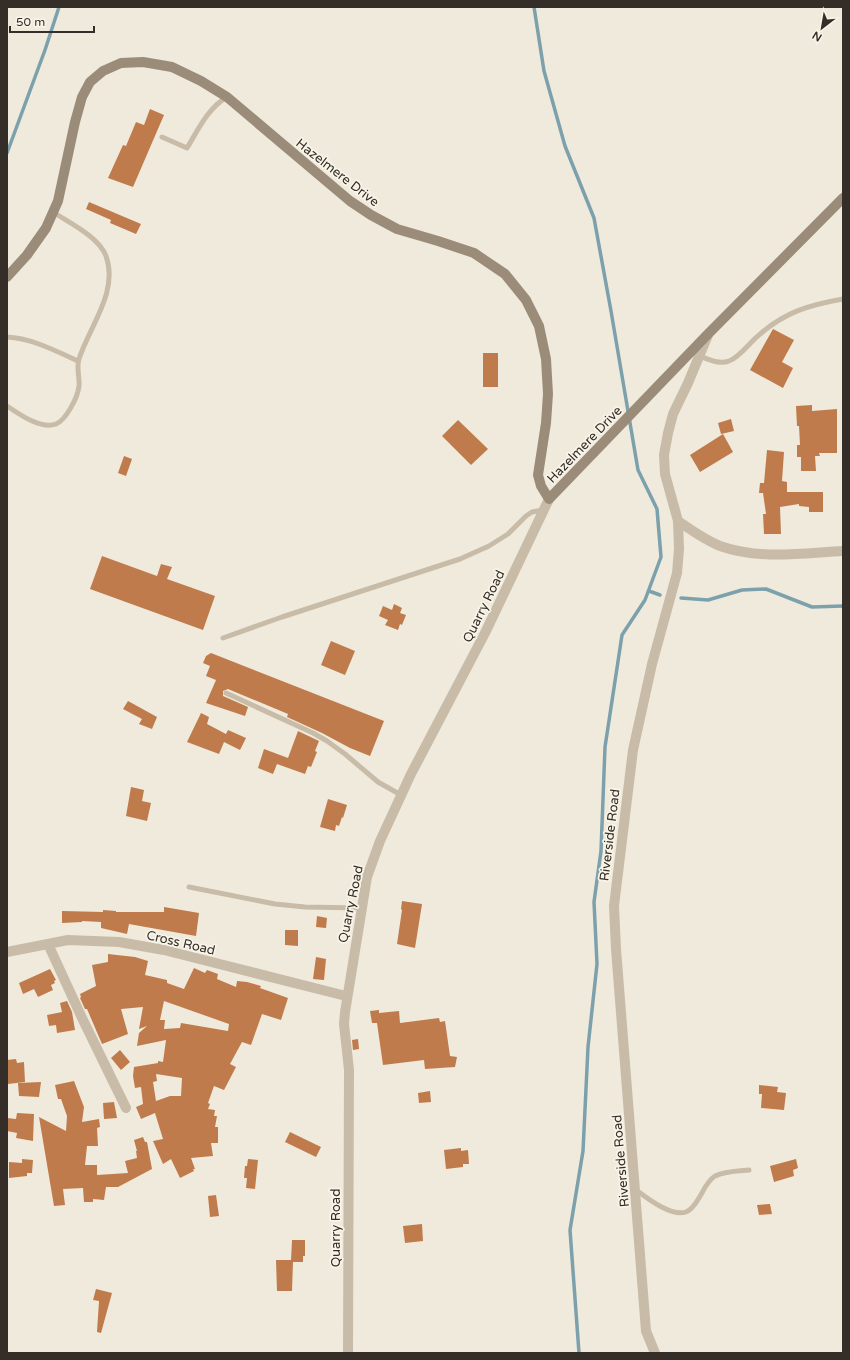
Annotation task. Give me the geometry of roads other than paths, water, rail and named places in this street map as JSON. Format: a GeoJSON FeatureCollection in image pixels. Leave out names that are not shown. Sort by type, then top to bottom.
{"type":"FeatureCollection","features":[{"type":"Feature","properties":{"kind":"street","name":"Hazelmere Drive"},"geometry":{"type":"LineString","coordinates":[[7,277],[27,255],[46,228],[58,201],[75,122],[82,97],[90,82],[103,71],[121,63],[143,62],[172,67],[201,80],[227,97],[350,201],[371,215],[397,229],[474,253],[505,274],[526,300],[539,326],[546,359],[548,394],[546,423],[538,475],[541,486],[549,499],[708,334],[843,198]]}},
{"type":"Feature","properties":{"kind":"street","name":"Riverside Road"},"geometry":{"type":"LineString","coordinates":[[655,1353],[646,1331],[616,949],[614,906],[633,750],[652,664],[677,573],[679,549],[678,521],[665,474],[664,455],[673,414],[708,334]]}},
{"type":"Feature","properties":{"kind":"street","name":"Quarry Road"},"geometry":{"type":"LineString","coordinates":[[348,1353],[349,1070],[344,1024],[346,996],[367,877],[380,841],[411,774],[485,633],[549,499]]}},
{"type":"Feature","properties":{"kind":"street"},"geometry":{"type":"LineString","coordinates":[[678,521],[697,534],[719,545],[737,550],[765,554],[843,551]]}},
{"type":"Feature","properties":{"kind":"street","name":"Cross Road"},"geometry":{"type":"LineString","coordinates":[[7,952],[68,940],[126,944],[164,950],[346,996]]}},
{"type":"Feature","properties":{"kind":"street"},"geometry":{"type":"LineString","coordinates":[[48,944],[126,1108]]}},
{"type":"Feature","properties":{"kind":"lane"},"geometry":{"type":"LineString","coordinates":[[162,137],[187,148],[206,116],[227,97]]}},
{"type":"Feature","properties":{"kind":"lane"},"geometry":{"type":"LineString","coordinates":[[7,406],[21,415],[45,426],[58,424],[71,409],[79,387],[78,361],[101,309],[109,283],[108,267],[105,255],[99,245],[86,233],[53,212]]}},
{"type":"Feature","properties":{"kind":"lane"},"geometry":{"type":"LineString","coordinates":[[699,356],[717,362],[729,361],[742,352],[757,336],[774,322],[789,314],[816,305],[843,299]]}},
{"type":"Feature","properties":{"kind":"lane"},"geometry":{"type":"LineString","coordinates":[[7,337],[17,337],[53,349],[78,361]]}},
{"type":"Feature","properties":{"kind":"lane"},"geometry":{"type":"LineString","coordinates":[[223,638],[282,617],[460,559],[489,546],[508,534],[532,512],[543,510]]}},
{"type":"Feature","properties":{"kind":"lane"},"geometry":{"type":"LineString","coordinates":[[226,693],[322,738],[345,754],[378,782],[401,795]]}},
{"type":"Feature","properties":{"kind":"lane"},"geometry":{"type":"LineString","coordinates":[[189,887],[275,904],[305,907],[361,908]]}},
{"type":"Feature","properties":{"kind":"lane"},"geometry":{"type":"LineString","coordinates":[[636,1190],[655,1204],[666,1209],[686,1212],[693,1207],[707,1183],[714,1177],[725,1173],[749,1170]]}},
{"type":"Feature","properties":{"kind":"waterway"},"geometry":{"type":"LineString","coordinates":[[7,153],[45,50],[59,7]]}},
{"type":"Feature","properties":{"kind":"waterway"},"geometry":{"type":"LineString","coordinates":[[534,7],[544,71],[565,146],[594,218],[638,470],[657,509],[661,557],[645,600],[622,635],[605,747],[601,851],[594,902],[597,964],[588,1047],[583,1151],[570,1230],[579,1353]]}},
{"type":"Feature","properties":{"kind":"waterway"},"geometry":{"type":"LineString","coordinates":[[681,598],[708,600],[742,590],[766,589],[812,607],[843,606]]}},
{"type":"Feature","properties":{"kind":"waterway"},"geometry":{"type":"LineString","coordinates":[[649,591],[660,595]]}}]}
